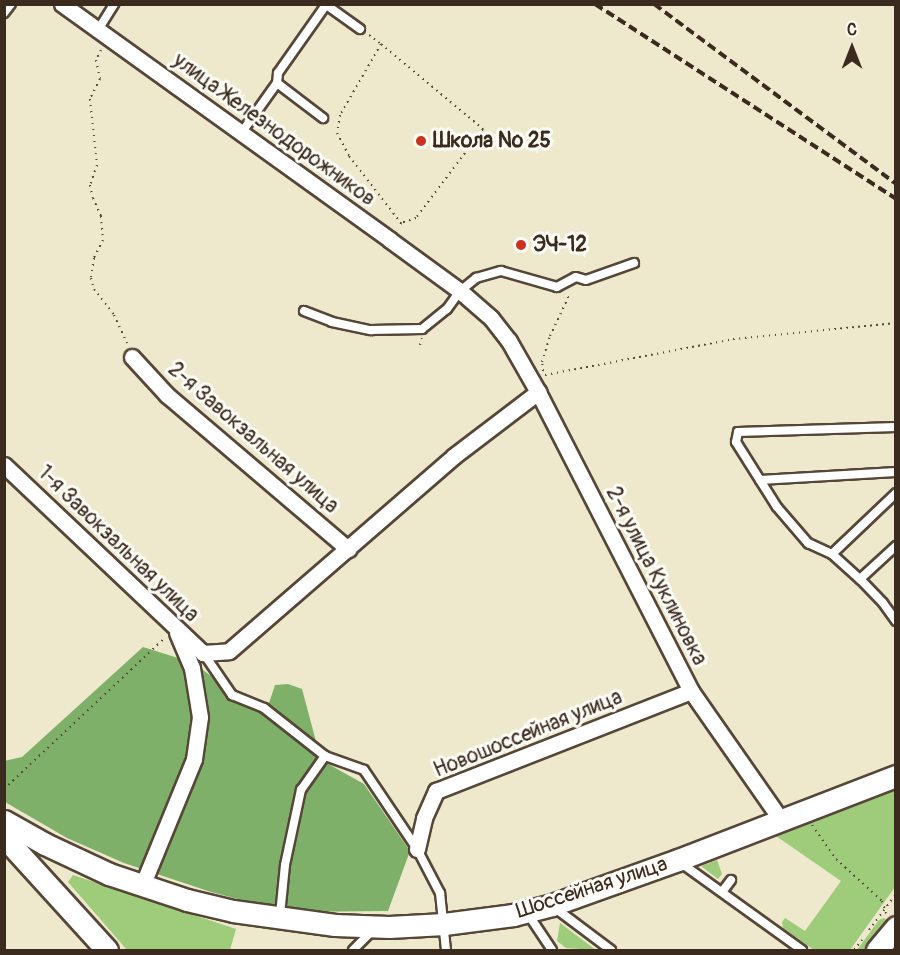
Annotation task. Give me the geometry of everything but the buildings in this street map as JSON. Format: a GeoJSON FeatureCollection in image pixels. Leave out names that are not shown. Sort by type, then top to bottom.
{"type":"FeatureCollection","features":[{"type":"Feature","properties":{"kind":"main road","name":"Шоссейная улица"},"geometry":{"type":"LineString","coordinates":[[4,821],[77,860],[142,886],[199,903],[280,920],[376,926],[444,924],[527,912],[552,905],[678,860],[896,776]]}},
{"type":"Feature","properties":{"kind":"main road"},"geometry":{"type":"LineString","coordinates":[[7,846],[108,951]]}},
{"type":"Feature","properties":{"kind":"main road"},"geometry":{"type":"LineString","coordinates":[[877,951],[890,919]]}},
{"type":"Feature","properties":{"kind":"street","name":"улица Железнодорожников"},"geometry":{"type":"LineString","coordinates":[[62,4],[460,291],[491,318],[509,341]]}},
{"type":"Feature","properties":{"kind":"street","name":"2-я улица Куклиновка"},"geometry":{"type":"LineString","coordinates":[[509,341],[538,382],[691,691],[781,820]]}},
{"type":"Feature","properties":{"kind":"street","name":"2-я Завокзальная улица"},"geometry":{"type":"LineString","coordinates":[[132,357],[167,395],[348,549]]}},
{"type":"Feature","properties":{"kind":"street"},"geometry":{"type":"LineString","coordinates":[[203,653],[229,651],[538,382]]}},
{"type":"Feature","properties":{"kind":"street","name":"1-я Завокзальная улица"},"geometry":{"type":"LineString","coordinates":[[4,465],[203,653]]}},
{"type":"Feature","properties":{"kind":"street"},"geometry":{"type":"LineString","coordinates":[[142,886],[194,759],[200,717],[192,668],[175,629]]}},
{"type":"Feature","properties":{"kind":"street","name":"Новошоссейная улица"},"geometry":{"type":"LineString","coordinates":[[417,849],[424,818],[436,791],[691,691]]}},
{"type":"Feature","properties":{"kind":"lane"},"geometry":{"type":"LineString","coordinates":[[4,12],[11,4]]}},
{"type":"Feature","properties":{"kind":"lane"},"geometry":{"type":"LineString","coordinates":[[103,33],[114,4]]}},
{"type":"Feature","properties":{"kind":"lane"},"geometry":{"type":"LineString","coordinates":[[242,132],[277,83],[278,73],[326,5],[360,29]]}},
{"type":"Feature","properties":{"kind":"lane"},"geometry":{"type":"LineString","coordinates":[[277,83],[323,118]]}},
{"type":"Feature","properties":{"kind":"lane"},"geometry":{"type":"LineString","coordinates":[[304,311],[332,322],[371,330],[423,329],[447,309],[460,291],[476,278],[501,271],[557,287],[576,277],[586,280],[634,263]]}},
{"type":"Feature","properties":{"kind":"lane"},"geometry":{"type":"LineString","coordinates":[[896,427],[738,432],[736,442],[777,507],[808,543],[832,554],[883,603],[896,621]]}},
{"type":"Feature","properties":{"kind":"lane"},"geometry":{"type":"LineString","coordinates":[[760,480],[896,472]]}},
{"type":"Feature","properties":{"kind":"lane"},"geometry":{"type":"LineString","coordinates":[[832,554],[896,493]]}},
{"type":"Feature","properties":{"kind":"lane"},"geometry":{"type":"LineString","coordinates":[[860,579],[896,546]]}},
{"type":"Feature","properties":{"kind":"lane"},"geometry":{"type":"LineString","coordinates":[[203,653],[232,695],[264,708],[325,756],[364,770],[417,849],[440,893],[446,951]]}},
{"type":"Feature","properties":{"kind":"lane"},"geometry":{"type":"LineString","coordinates":[[280,920],[285,865],[301,790],[325,756]]}},
{"type":"Feature","properties":{"kind":"lane"},"geometry":{"type":"LineString","coordinates":[[678,860],[802,951]]}},
{"type":"Feature","properties":{"kind":"lane"},"geometry":{"type":"LineString","coordinates":[[722,892],[731,880]]}},
{"type":"Feature","properties":{"kind":"lane"},"geometry":{"type":"LineString","coordinates":[[552,905],[611,951]]}},
{"type":"Feature","properties":{"kind":"lane"},"geometry":{"type":"LineString","coordinates":[[527,912],[552,951]]}},
{"type":"Feature","properties":{"kind":"lane"},"geometry":{"type":"LineString","coordinates":[[353,951],[376,926]]}},
{"type":"Feature","properties":{"kind":"path"},"geometry":{"type":"LineString","coordinates":[[360,29],[483,129],[416,218],[401,223],[390,240]]}},
{"type":"Feature","properties":{"kind":"path"},"geometry":{"type":"LineString","coordinates":[[103,33],[96,60],[100,79],[90,99],[97,165],[90,185],[101,216],[104,240],[94,258],[91,278],[94,289],[114,315],[132,357]]}},
{"type":"Feature","properties":{"kind":"path"},"geometry":{"type":"LineString","coordinates":[[381,44],[340,115],[337,133],[349,156],[401,223]]}},
{"type":"Feature","properties":{"kind":"path"},"geometry":{"type":"LineString","coordinates":[[564,283],[568,298],[550,336],[538,382],[733,339],[896,323]]}},
{"type":"Feature","properties":{"kind":"path"},"geometry":{"type":"LineString","coordinates":[[4,789],[175,629]]}},
{"type":"Feature","properties":{"kind":"path"},"geometry":{"type":"LineString","coordinates":[[802,812],[836,859],[882,901],[890,919]]}},
{"type":"Feature","properties":{"kind":"path"},"geometry":{"type":"LineString","coordinates":[[854,951],[890,919],[896,894]]}},
{"type":"Feature","properties":{"kind":"green space"},"geometry":{"type":"Polygon","coordinates":[[[143,647],[194,663],[216,680],[225,695],[236,703],[266,712],[275,685],[288,684],[302,689],[321,760],[364,784],[410,851],[388,911],[288,912],[211,892],[124,863],[67,838],[5,802],[4,761],[22,757],[143,647]]]}},
{"type":"Feature","properties":{"kind":"green space"},"geometry":{"type":"Polygon","coordinates":[[[895,787],[895,887],[850,950],[814,950],[783,928],[782,922],[785,918],[805,931],[841,881],[776,836],[895,787]]]}},
{"type":"Feature","properties":{"kind":"green space"},"geometry":{"type":"Polygon","coordinates":[[[717,860],[722,874],[718,879],[701,866],[717,860]]]}},
{"type":"Feature","properties":{"kind":"green space"},"geometry":{"type":"Polygon","coordinates":[[[73,875],[236,929],[230,950],[127,950],[68,882],[73,875]]]}},
{"type":"Feature","properties":{"kind":"green space"},"geometry":{"type":"Polygon","coordinates":[[[884,918],[893,924],[875,950],[857,950],[879,920],[884,918]]]}},
{"type":"Feature","properties":{"kind":"green space"},"geometry":{"type":"Polygon","coordinates":[[[560,923],[596,950],[566,948],[557,941],[560,923]]]}},
{"type":"Feature","properties":{"kind":"railway"},"geometry":{"type":"LineString","coordinates":[[595,4],[896,199]]}},
{"type":"Feature","properties":{"kind":"railway"},"geometry":{"type":"LineString","coordinates":[[654,4],[896,184]]}},
{"type":"Feature","properties":{"kind":"place","name":"Школа № 25"},"geometry":{"type":"Point","coordinates":[421,141]}},
{"type":"Feature","properties":{"kind":"place","name":"ЭЧ-12"},"geometry":{"type":"Point","coordinates":[521,245]}}]}
